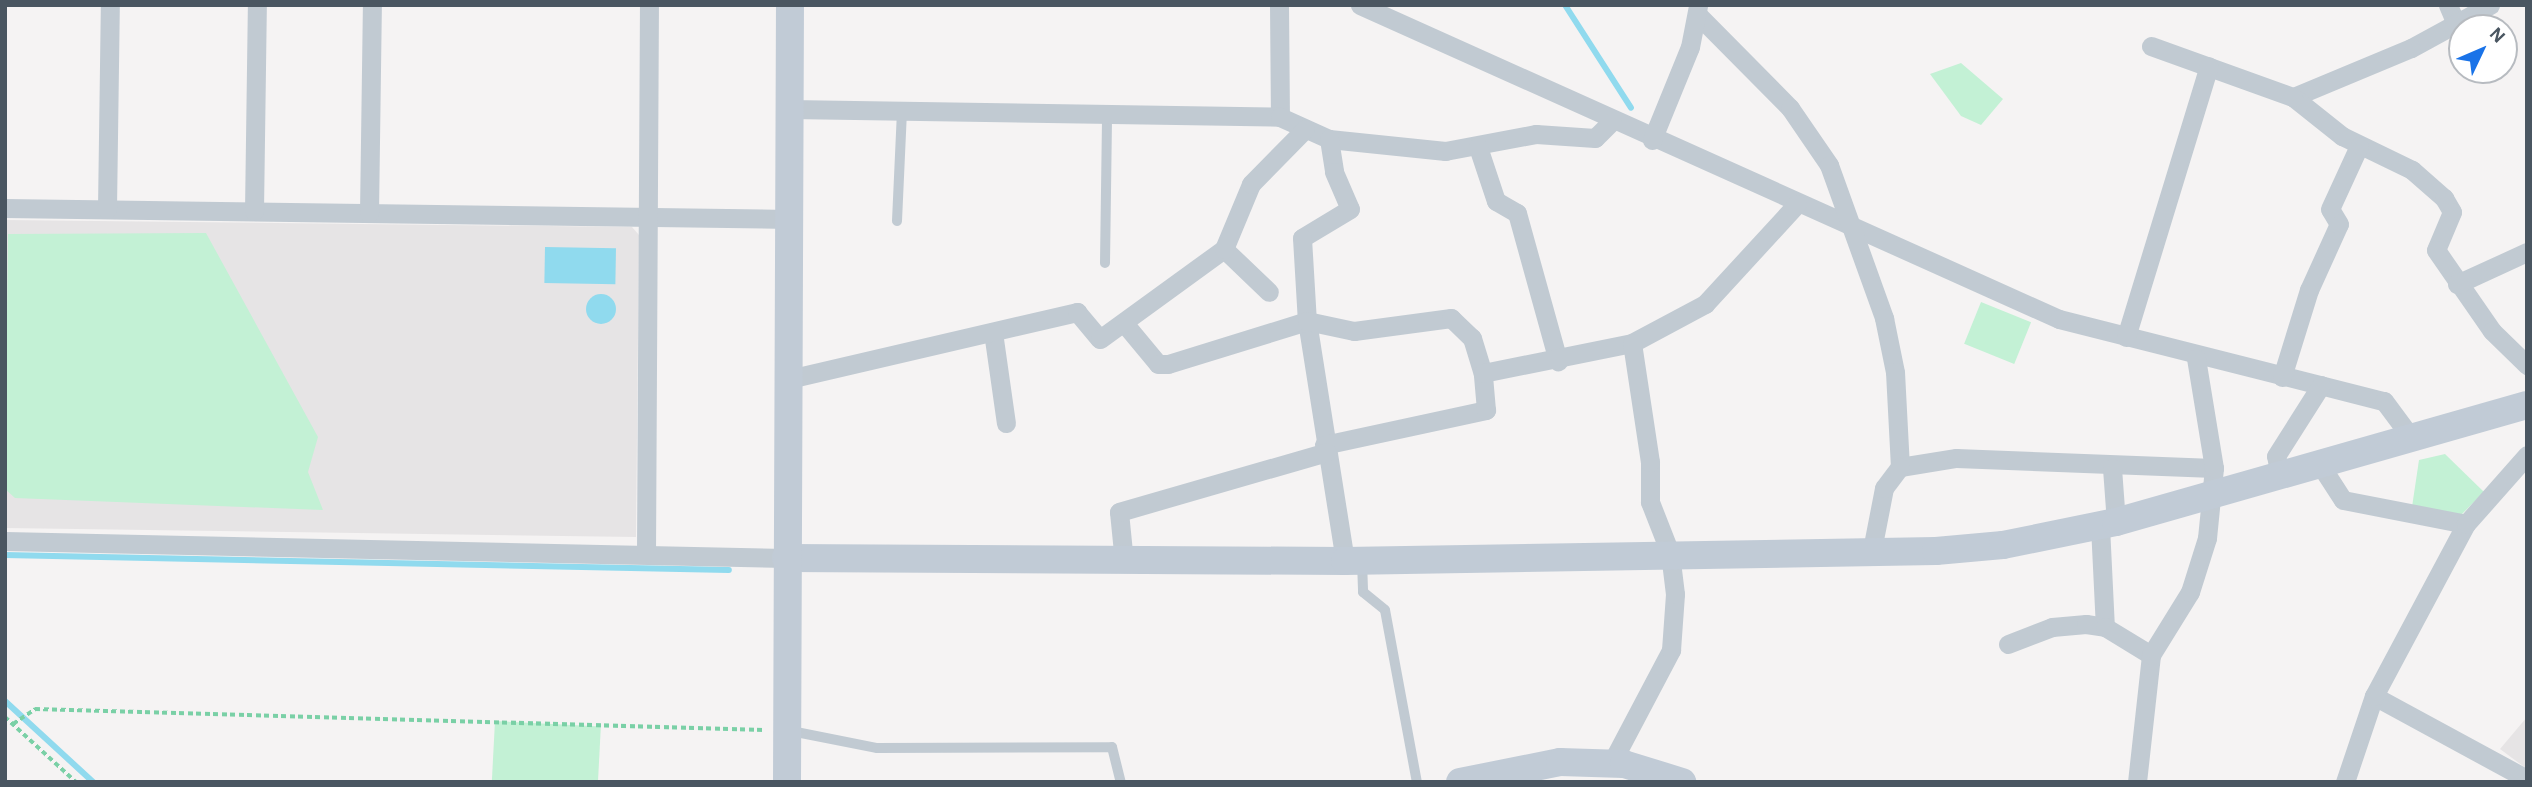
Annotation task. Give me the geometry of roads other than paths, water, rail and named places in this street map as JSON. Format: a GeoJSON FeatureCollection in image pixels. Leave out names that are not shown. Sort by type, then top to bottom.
{"type":"FeatureCollection","features":[{"type":"Feature","properties":{"kind":"street"},"geometry":{"type":"LineString","coordinates":[[107,209],[110,5]]}},
{"type":"Feature","properties":{"kind":"street"},"geometry":{"type":"LineString","coordinates":[[254,211],[257,5]]}},
{"type":"Feature","properties":{"kind":"street"},"geometry":{"type":"LineString","coordinates":[[369,213],[372,5]]}},
{"type":"Feature","properties":{"kind":"street"},"geometry":{"type":"LineString","coordinates":[[646,553],[649,5]]}},
{"type":"Feature","properties":{"kind":"street"},"geometry":{"type":"LineString","coordinates":[[787,782],[790,5]]}},
{"type":"Feature","properties":{"kind":"street"},"geometry":{"type":"LineString","coordinates":[[1279,5],[1280,117]]}},
{"type":"Feature","properties":{"kind":"street"},"geometry":{"type":"LineString","coordinates":[[2474,14],[2490,5]]}},
{"type":"Feature","properties":{"kind":"street"},"geometry":{"type":"LineString","coordinates":[[1367,7],[1611,122],[2059,319],[2196,358],[2384,401],[2413,440]]}},
{"type":"Feature","properties":{"kind":"street"},"geometry":{"type":"LineString","coordinates":[[1652,140],[1698,10],[1811,135],[1839,188],[1847,226],[1884,318],[1895,372],[1900,467],[1884,488],[1871,555]]}},
{"type":"Feature","properties":{"kind":"street"},"geometry":{"type":"LineString","coordinates":[[2293,97],[2448,28]]}},
{"type":"Feature","properties":{"kind":"street"},"geometry":{"type":"LineString","coordinates":[[2151,46],[2293,97],[2359,146],[2412,170],[2444,198],[2452,212],[2436,250],[2457,284],[2527,365]]}},
{"type":"Feature","properties":{"kind":"street"},"geometry":{"type":"LineString","coordinates":[[2126,337],[2209,66]]}},
{"type":"Feature","properties":{"kind":"street"},"geometry":{"type":"LineString","coordinates":[[789,109],[1280,117],[1329,139],[1386,150],[1478,147],[1536,134],[1595,138],[1611,122]]}},
{"type":"Feature","properties":{"kind":"street"},"geometry":{"type":"LineString","coordinates":[[789,379],[1077,312],[1100,339],[1224,249],[1251,184],[1305,129]]}},
{"type":"Feature","properties":{"kind":"street"},"geometry":{"type":"LineString","coordinates":[[1329,139],[1334,172],[1350,209],[1302,238],[1307,321],[1326,449],[1354,561]]}},
{"type":"Feature","properties":{"kind":"street"},"geometry":{"type":"LineString","coordinates":[[2283,377],[2309,290],[2339,224],[2330,209],[2359,146]]}},
{"type":"Feature","properties":{"kind":"street"},"geometry":{"type":"LineString","coordinates":[[1478,147],[1496,201],[1517,213],[1558,361]]}},
{"type":"Feature","properties":{"kind":"street"},"geometry":{"type":"LineString","coordinates":[[1483,373],[1558,361],[1632,343],[1704,304],[1797,204]]}},
{"type":"Feature","properties":{"kind":"street"},"geometry":{"type":"LineString","coordinates":[[5,208],[789,219]]}},
{"type":"Feature","properties":{"kind":"street"},"geometry":{"type":"LineString","coordinates":[[1224,249],[1269,292]]}},
{"type":"Feature","properties":{"kind":"street"},"geometry":{"type":"LineString","coordinates":[[2457,284],[2527,252]]}},
{"type":"Feature","properties":{"kind":"street"},"geometry":{"type":"LineString","coordinates":[[1124,323],[1158,364],[1168,364],[1307,321],[1354,331],[1451,318],[1472,338],[1483,373],[1486,410],[1326,449],[1119,512],[1124,562]]}},
{"type":"Feature","properties":{"kind":"street"},"geometry":{"type":"LineString","coordinates":[[993,332],[1006,423]]}},
{"type":"Feature","properties":{"kind":"street"},"geometry":{"type":"LineString","coordinates":[[1620,770],[1671,650],[1670,553],[1650,502],[1650,462],[1632,343]]}},
{"type":"Feature","properties":{"kind":"street"},"geometry":{"type":"LineString","coordinates":[[2137,782],[2151,655],[2199,570],[2214,468],[2196,358]]}},
{"type":"Feature","properties":{"kind":"street"},"geometry":{"type":"LineString","coordinates":[[2280,475],[2277,456],[2321,385]]}},
{"type":"Feature","properties":{"kind":"street"},"geometry":{"type":"LineString","coordinates":[[5,541],[786,558],[1124,562],[1354,561],[1670,553],[1871,555],[2004,545],[2108,524],[2413,440],[2527,405]]}},
{"type":"Feature","properties":{"kind":"street"},"geometry":{"type":"LineString","coordinates":[[2345,782],[2375,696],[2466,524],[2527,455]]}},
{"type":"Feature","properties":{"kind":"street"},"geometry":{"type":"LineString","coordinates":[[1900,467],[1956,458],[2112,468],[2214,468]]}},
{"type":"Feature","properties":{"kind":"street"},"geometry":{"type":"LineString","coordinates":[[2321,466],[2343,500],[2466,524]]}},
{"type":"Feature","properties":{"kind":"street"},"geometry":{"type":"LineString","coordinates":[[2105,627],[2112,468]]}},
{"type":"Feature","properties":{"kind":"street"},"geometry":{"type":"LineString","coordinates":[[2008,644],[2052,627],[2105,627],[2151,655]]}},
{"type":"Feature","properties":{"kind":"street"},"geometry":{"type":"LineString","coordinates":[[2375,696],[2527,779]]}},
{"type":"Feature","properties":{"kind":"street"},"geometry":{"type":"LineString","coordinates":[[1460,782],[1560,762],[1682,782]]}},
{"type":"Feature","properties":{"kind":"lane"},"geometry":{"type":"LineString","coordinates":[[897,221],[902,111]]}},
{"type":"Feature","properties":{"kind":"lane"},"geometry":{"type":"LineString","coordinates":[[1105,263],[1107,116]]}},
{"type":"Feature","properties":{"kind":"lane"},"geometry":{"type":"LineString","coordinates":[[1354,561],[1363,592],[1385,610],[1416,782]]}},
{"type":"Feature","properties":{"kind":"lane"},"geometry":{"type":"LineString","coordinates":[[787,731],[877,748],[1112,747],[1121,782]]}},
{"type":"Feature","properties":{"kind":"water"},"geometry":{"type":"Polygon","coordinates":[[[545,247],[616,248],[615,284],[544,283],[545,247]]]}},
{"type":"Feature","properties":{"kind":"water"},"geometry":{"type":"Polygon","coordinates":[[[601,294],[612,298],[616,309],[612,320],[601,324],[590,320],[586,309],[590,298],[601,294]]]}},
{"type":"Feature","properties":{"kind":"waterway"},"geometry":{"type":"LineString","coordinates":[[1565,5],[1631,108]]}},
{"type":"Feature","properties":{"kind":"waterway"},"geometry":{"type":"LineString","coordinates":[[5,555],[729,570]]}},
{"type":"Feature","properties":{"kind":"waterway"},"geometry":{"type":"LineString","coordinates":[[5,701],[93,782]]}}]}
